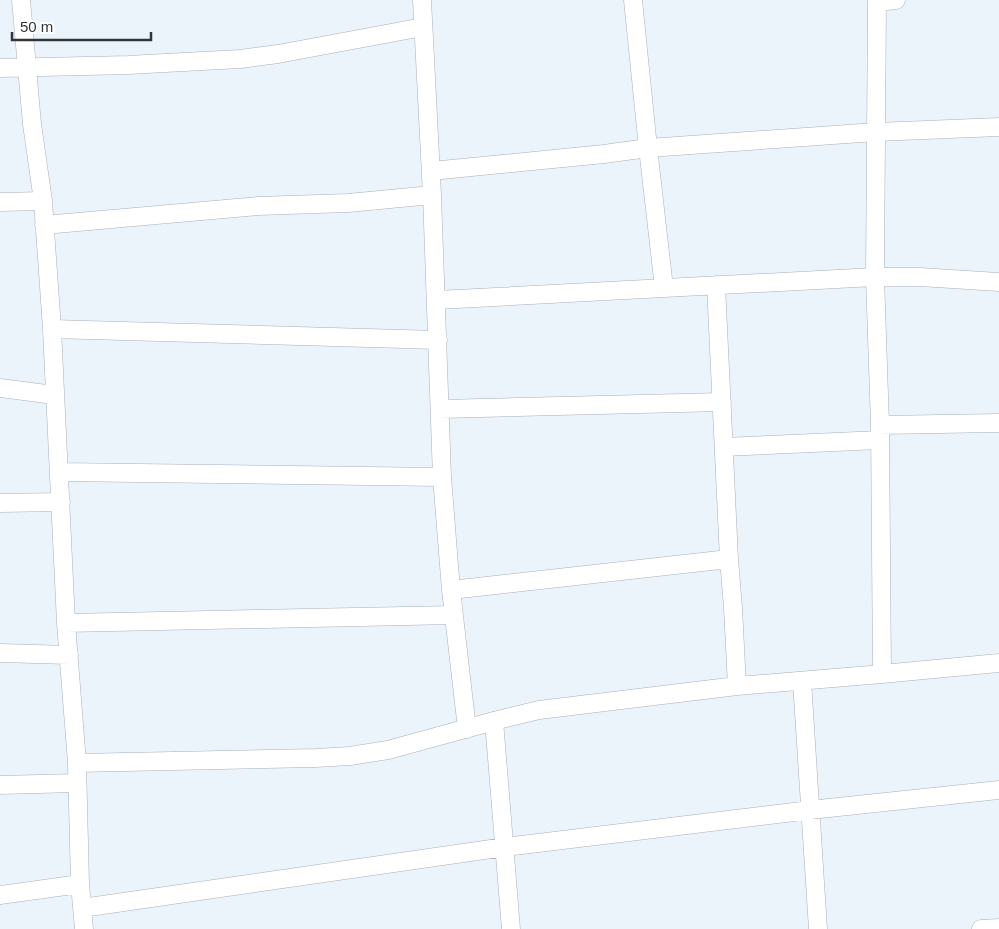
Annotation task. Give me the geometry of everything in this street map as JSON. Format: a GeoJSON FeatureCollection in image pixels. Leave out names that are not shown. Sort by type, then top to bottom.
{"type":"FeatureCollection","features":[{"type":"Feature","properties":{"kind":"street"},"geometry":{"type":"LineString","coordinates":[[21,0],[32,124],[43,201],[52,329],[66,623],[77,763],[80,884],[84,929]]}},
{"type":"Feature","properties":{"kind":"street"},"geometry":{"type":"LineString","coordinates":[[422,0],[437,300],[442,477],[451,590],[467,729]]}},
{"type":"Feature","properties":{"kind":"street"},"geometry":{"type":"LineString","coordinates":[[633,0],[664,288]]}},
{"type":"Feature","properties":{"kind":"street"},"geometry":{"type":"LineString","coordinates":[[882,674],[880,433],[875,277],[877,1],[896,0]]}},
{"type":"Feature","properties":{"kind":"street"},"geometry":{"type":"LineString","coordinates":[[0,68],[138,65],[240,59],[278,54],[423,27]]}},
{"type":"Feature","properties":{"kind":"street"},"geometry":{"type":"LineString","coordinates":[[431,171],[648,148],[876,132],[999,127]]}},
{"type":"Feature","properties":{"kind":"street"},"geometry":{"type":"LineString","coordinates":[[44,225],[258,206],[348,203],[432,195]]}},
{"type":"Feature","properties":{"kind":"street"},"geometry":{"type":"LineString","coordinates":[[0,202],[43,201]]}},
{"type":"Feature","properties":{"kind":"street"},"geometry":{"type":"LineString","coordinates":[[437,300],[875,277],[920,277],[999,282]]}},
{"type":"Feature","properties":{"kind":"street"},"geometry":{"type":"LineString","coordinates":[[716,285],[728,559],[733,608],[737,686]]}},
{"type":"Feature","properties":{"kind":"street"},"geometry":{"type":"LineString","coordinates":[[52,329],[438,340]]}},
{"type":"Feature","properties":{"kind":"street"},"geometry":{"type":"LineString","coordinates":[[0,388],[54,395]]}},
{"type":"Feature","properties":{"kind":"street"},"geometry":{"type":"LineString","coordinates":[[441,409],[722,402]]}},
{"type":"Feature","properties":{"kind":"street"},"geometry":{"type":"LineString","coordinates":[[724,447],[999,423]]}},
{"type":"Feature","properties":{"kind":"street"},"geometry":{"type":"LineString","coordinates":[[59,472],[442,477]]}},
{"type":"Feature","properties":{"kind":"street"},"geometry":{"type":"LineString","coordinates":[[0,503],[61,502]]}},
{"type":"Feature","properties":{"kind":"street"},"geometry":{"type":"LineString","coordinates":[[451,590],[728,559]]}},
{"type":"Feature","properties":{"kind":"street"},"geometry":{"type":"LineString","coordinates":[[66,623],[454,615]]}},
{"type":"Feature","properties":{"kind":"street"},"geometry":{"type":"LineString","coordinates":[[0,653],[68,655]]}},
{"type":"Feature","properties":{"kind":"street"},"geometry":{"type":"LineString","coordinates":[[77,763],[350,756],[388,750],[539,710],[737,686],[999,663]]}},
{"type":"Feature","properties":{"kind":"street"},"geometry":{"type":"LineString","coordinates":[[802,681],[818,929]]}},
{"type":"Feature","properties":{"kind":"street"},"geometry":{"type":"LineString","coordinates":[[494,721],[511,929]]}},
{"type":"Feature","properties":{"kind":"street"},"geometry":{"type":"LineString","coordinates":[[0,785],[77,783]]}},
{"type":"Feature","properties":{"kind":"street"},"geometry":{"type":"LineString","coordinates":[[82,908],[505,847],[810,810],[999,790]]}},
{"type":"Feature","properties":{"kind":"street"},"geometry":{"type":"LineString","coordinates":[[0,895],[80,884]]}},
{"type":"Feature","properties":{"kind":"street"},"geometry":{"type":"LineString","coordinates":[[981,929],[999,928]]}}]}
